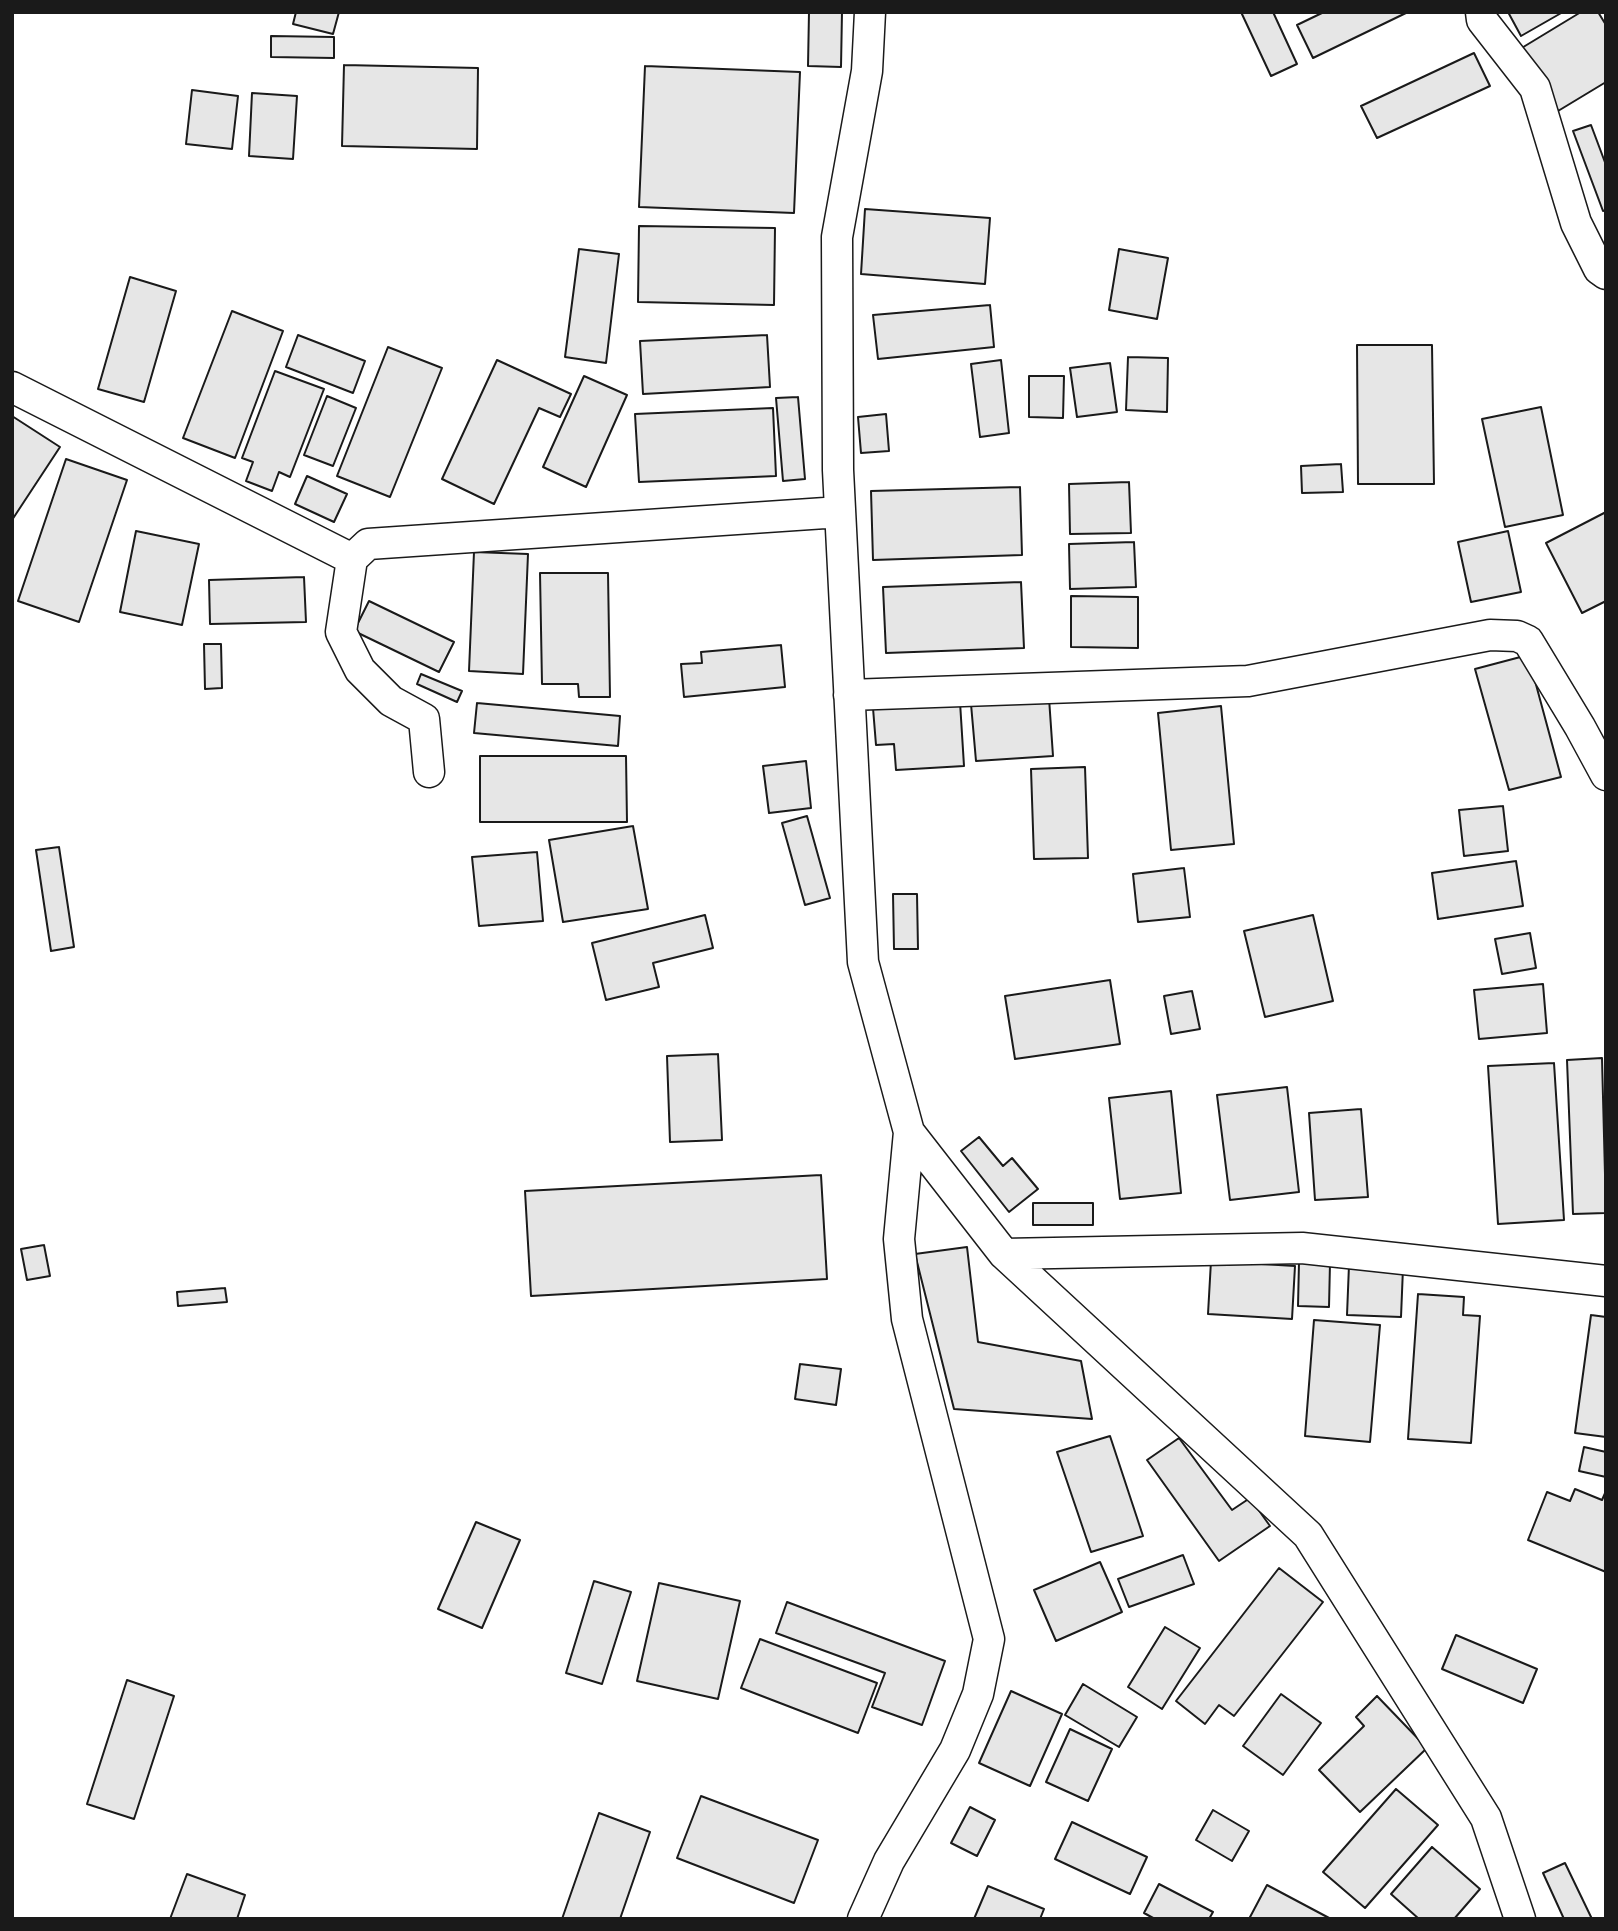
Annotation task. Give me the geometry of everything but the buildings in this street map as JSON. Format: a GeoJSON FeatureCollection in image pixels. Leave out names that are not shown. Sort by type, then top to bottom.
{"type":"FeatureCollection","features":[{"type":"Feature","properties":{"kind":"street"},"geometry":{"type":"LineString","coordinates":[[863,1919],[889,1861],[955,1749],[978,1694],[989,1639],[907,1319],[899,1239],[909,1132],[863,961],[838,470],[837,237],[867,71],[870,12]]}},
{"type":"Feature","properties":{"kind":"street"},"geometry":{"type":"LineString","coordinates":[[1481,12],[1482,20],[1535,88],[1576,223],[1599,269],[1606,274]]}},
{"type":"Feature","properties":{"kind":"street"},"geometry":{"type":"LineString","coordinates":[[12,387],[352,559]]}},
{"type":"Feature","properties":{"kind":"street"},"geometry":{"type":"LineString","coordinates":[[429,772],[424,719],[391,701],[360,670],[341,632],[352,559],[368,544],[840,512]]}},
{"type":"Feature","properties":{"kind":"street"},"geometry":{"type":"LineString","coordinates":[[849,695],[1248,681],[1490,635],[1517,636],[1528,640],[1606,775]]}},
{"type":"Feature","properties":{"kind":"street"},"geometry":{"type":"LineString","coordinates":[[909,1132],[1004,1254],[1308,1535],[1486,1818],[1520,1919]]}},
{"type":"Feature","properties":{"kind":"street"},"geometry":{"type":"LineString","coordinates":[[1004,1254],[1302,1248],[1606,1281]]}}]}
